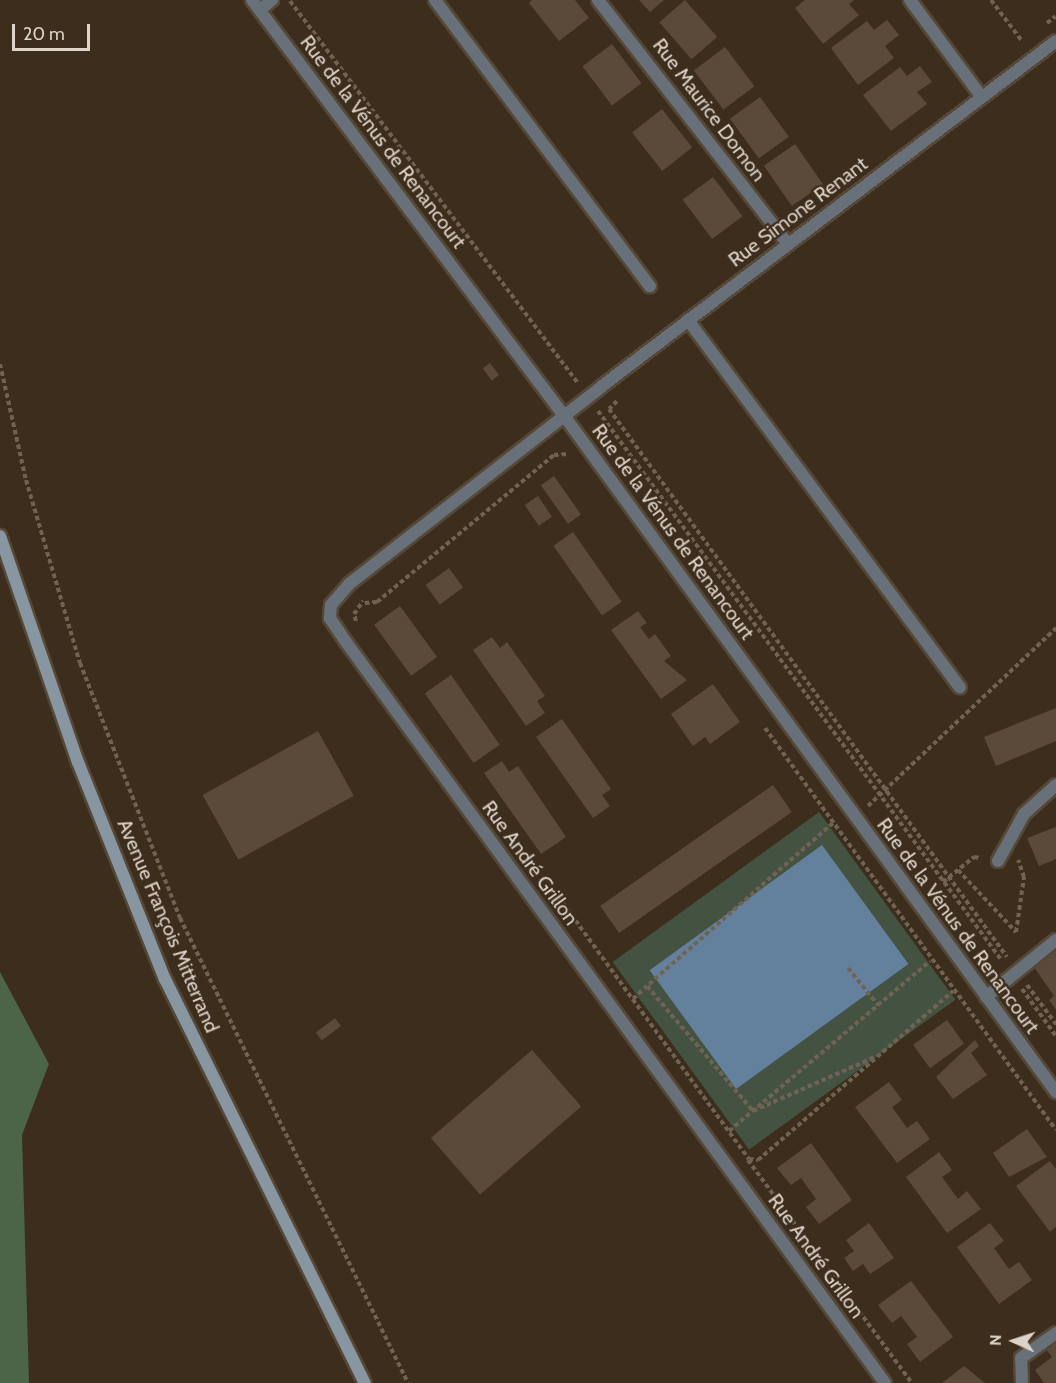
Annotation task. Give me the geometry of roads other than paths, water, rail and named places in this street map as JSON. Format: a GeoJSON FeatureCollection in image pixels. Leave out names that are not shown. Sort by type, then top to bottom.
{"type":"FeatureCollection","features":[{"type":"Feature","properties":{"kind":"main road","name":"Avenue François Mitterrand"},"geometry":{"type":"LineString","coordinates":[[0,536],[78,762],[165,979],[365,1383]]}},
{"type":"Feature","properties":{"kind":"street"},"geometry":{"type":"LineString","coordinates":[[256,5],[272,0]]}},
{"type":"Feature","properties":{"kind":"street"},"geometry":{"type":"LineString","coordinates":[[435,0],[650,286]]}},
{"type":"Feature","properties":{"kind":"street","name":"Rue Maurice Domon"},"geometry":{"type":"LineString","coordinates":[[598,0],[788,244]]}},
{"type":"Feature","properties":{"kind":"street"},"geometry":{"type":"LineString","coordinates":[[910,0],[981,96]]}},
{"type":"Feature","properties":{"kind":"street","name":"Rue de la Vénus de Renancourt"},"geometry":{"type":"LineString","coordinates":[[256,5],[565,417],[1056,1092]]}},
{"type":"Feature","properties":{"kind":"street","name":"Rue Simone Renant"},"geometry":{"type":"LineString","coordinates":[[565,417],[688,320],[1056,41]]}},
{"type":"Feature","properties":{"kind":"street"},"geometry":{"type":"LineString","coordinates":[[688,320],[960,687]]}},
{"type":"Feature","properties":{"kind":"street","name":"Rue André Grillon"},"geometry":{"type":"LineString","coordinates":[[565,417],[350,584],[331,605],[330,618],[885,1383]]}},
{"type":"Feature","properties":{"kind":"street"},"geometry":{"type":"LineString","coordinates":[[998,861],[1024,814],[1056,785]]}},
{"type":"Feature","properties":{"kind":"street"},"geometry":{"type":"LineString","coordinates":[[986,997],[1056,940]]}},
{"type":"Feature","properties":{"kind":"street"},"geometry":{"type":"LineString","coordinates":[[1022,1383],[1021,1358],[1056,1333]]}},
{"type":"Feature","properties":{"kind":"water"},"geometry":{"type":"Polygon","coordinates":[[[822,845],[908,964],[736,1089],[650,970],[822,845]]]}}]}
